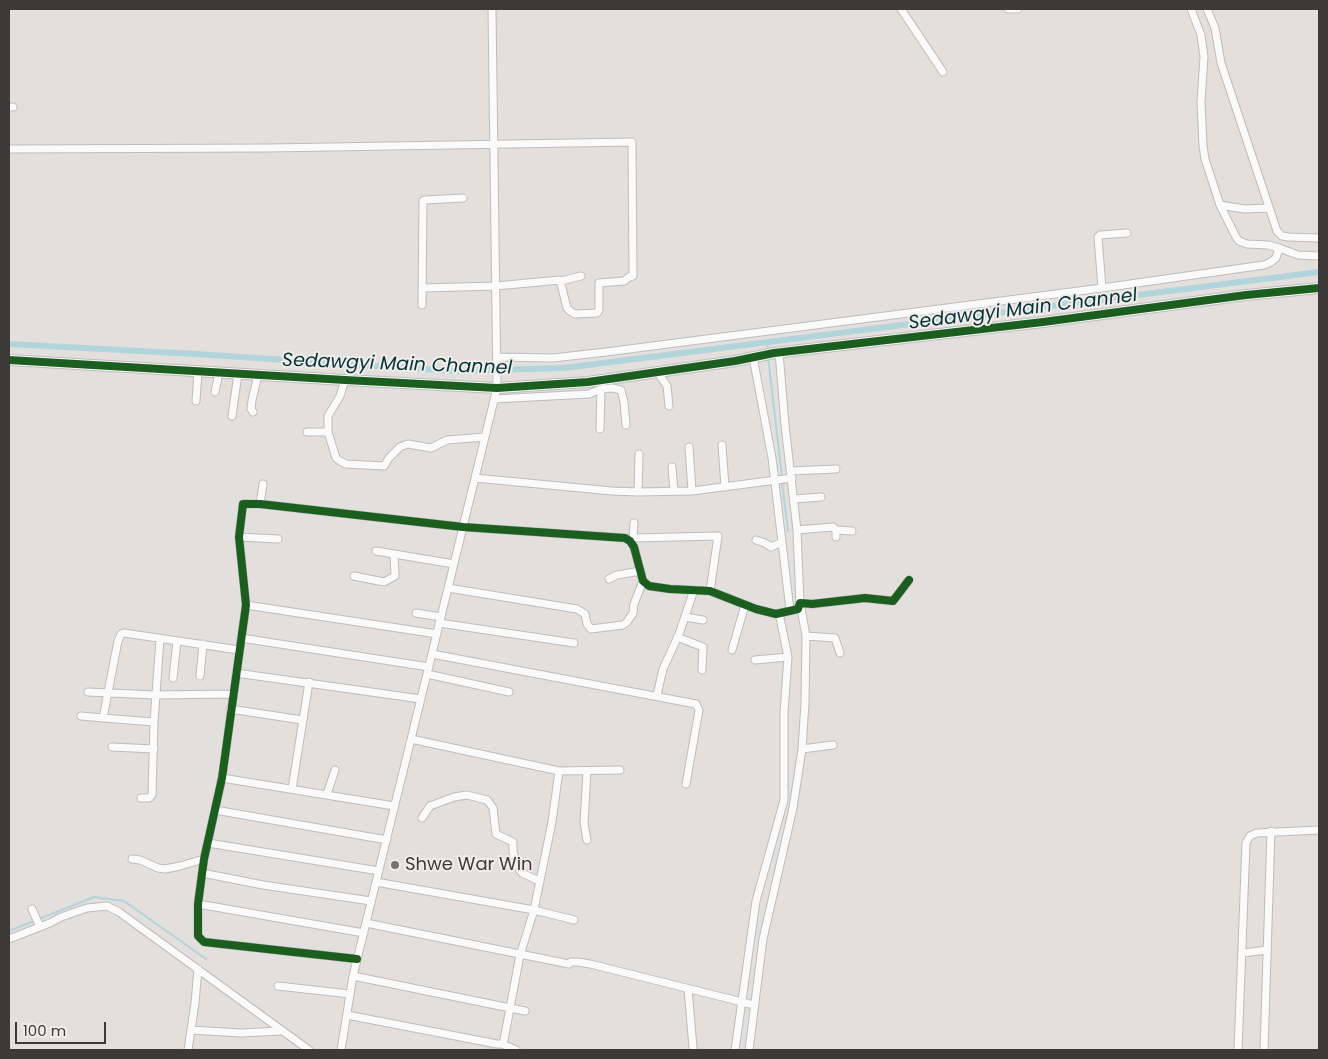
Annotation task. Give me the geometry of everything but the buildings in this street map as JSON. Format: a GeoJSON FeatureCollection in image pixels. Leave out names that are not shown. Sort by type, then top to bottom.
{"type":"FeatureCollection","features":[{"type":"Feature","properties":{"kind":"street"},"geometry":{"type":"LineString","coordinates":[[341,1050],[357,958],[497,384],[492,9]]}},
{"type":"Feature","properties":{"kind":"street"},"geometry":{"type":"LineString","coordinates":[[901,9],[943,72]]}},
{"type":"Feature","properties":{"kind":"street"},"geometry":{"type":"LineString","coordinates":[[1008,9],[1018,9]]}},
{"type":"Feature","properties":{"kind":"street"},"geometry":{"type":"LineString","coordinates":[[1191,9],[1201,35],[1204,57],[1201,102],[1205,159],[1220,204],[1236,237],[1239,241],[1247,244],[1279,248],[1298,255],[1319,256]]}},
{"type":"Feature","properties":{"kind":"street"},"geometry":{"type":"LineString","coordinates":[[1207,9],[1215,28],[1221,64],[1277,231],[1282,236],[1319,238]]}},
{"type":"Feature","properties":{"kind":"street"},"geometry":{"type":"LineString","coordinates":[[9,149],[270,148],[632,142],[633,276],[624,281],[599,283],[597,285],[599,310],[595,313],[575,314],[570,311],[567,308],[561,281]]}},
{"type":"Feature","properties":{"kind":"street"},"geometry":{"type":"LineString","coordinates":[[422,305],[423,201],[462,198]]}},
{"type":"Feature","properties":{"kind":"street"},"geometry":{"type":"LineString","coordinates":[[1220,204],[1244,209],[1268,208]]}},
{"type":"Feature","properties":{"kind":"street"},"geometry":{"type":"LineString","coordinates":[[1102,288],[1098,237],[1100,235],[1127,233]]}},
{"type":"Feature","properties":{"kind":"street"},"geometry":{"type":"LineString","coordinates":[[497,359],[553,358],[625,350],[1102,288],[1264,264],[1276,258],[1279,248]]}},
{"type":"Feature","properties":{"kind":"street"},"geometry":{"type":"LineString","coordinates":[[423,288],[496,286],[561,281],[581,276]]}},
{"type":"Feature","properties":{"kind":"street"},"geometry":{"type":"LineString","coordinates":[[9,360],[345,380],[497,384],[588,382],[658,373],[776,353],[1043,322],[1246,295],[1319,288]]}},
{"type":"Feature","properties":{"kind":"street"},"geometry":{"type":"LineString","coordinates":[[776,353],[797,530],[795,608]]}},
{"type":"Feature","properties":{"kind":"street"},"geometry":{"type":"LineString","coordinates":[[749,1050],[763,939],[793,808],[802,749],[806,636],[795,608],[782,542],[776,480],[758,356]]}},
{"type":"Feature","properties":{"kind":"street"},"geometry":{"type":"LineString","coordinates":[[196,401],[198,372]]}},
{"type":"Feature","properties":{"kind":"street"},"geometry":{"type":"LineString","coordinates":[[216,392],[219,373]]}},
{"type":"Feature","properties":{"kind":"street"},"geometry":{"type":"LineString","coordinates":[[658,373],[667,386],[669,406]]}},
{"type":"Feature","properties":{"kind":"street"},"geometry":{"type":"LineString","coordinates":[[232,416],[238,374]]}},
{"type":"Feature","properties":{"kind":"street"},"geometry":{"type":"LineString","coordinates":[[253,412],[251,409],[252,400],[258,375]]}},
{"type":"Feature","properties":{"kind":"street"},"geometry":{"type":"LineString","coordinates":[[345,380],[340,396],[328,416],[328,432],[336,458],[340,462],[384,466],[400,447],[408,444],[431,448],[447,440],[484,437]]}},
{"type":"Feature","properties":{"kind":"street"},"geometry":{"type":"LineString","coordinates":[[588,382],[589,394]]}},
{"type":"Feature","properties":{"kind":"street"},"geometry":{"type":"LineString","coordinates":[[494,399],[589,394],[601,389],[612,388],[621,390],[626,426]]}},
{"type":"Feature","properties":{"kind":"street"},"geometry":{"type":"LineString","coordinates":[[600,430],[601,389]]}},
{"type":"Feature","properties":{"kind":"street"},"geometry":{"type":"LineString","coordinates":[[307,432],[328,432]]}},
{"type":"Feature","properties":{"kind":"street"},"geometry":{"type":"LineString","coordinates":[[722,445],[725,487]]}},
{"type":"Feature","properties":{"kind":"street"},"geometry":{"type":"LineString","coordinates":[[689,447],[692,491]]}},
{"type":"Feature","properties":{"kind":"street"},"geometry":{"type":"LineString","coordinates":[[638,454],[638,492]]}},
{"type":"Feature","properties":{"kind":"street"},"geometry":{"type":"LineString","coordinates":[[672,467],[674,492]]}},
{"type":"Feature","properties":{"kind":"street"},"geometry":{"type":"LineString","coordinates":[[475,478],[584,489],[674,492],[776,480],[836,469]]}},
{"type":"Feature","properties":{"kind":"street"},"geometry":{"type":"LineString","coordinates":[[260,504],[263,484]]}},
{"type":"Feature","properties":{"kind":"street"},"geometry":{"type":"LineString","coordinates":[[794,499],[821,497]]}},
{"type":"Feature","properties":{"kind":"street"},"geometry":{"type":"LineString","coordinates":[[357,958],[204,942],[198,936],[198,904],[204,859],[222,778],[232,694],[246,605],[239,537],[243,504],[260,504],[463,527],[631,539],[718,536],[710,591]]}},
{"type":"Feature","properties":{"kind":"street"},"geometry":{"type":"LineString","coordinates":[[448,588],[577,609],[585,614],[587,624],[591,629],[623,625],[633,613],[642,583],[641,571],[631,539],[634,523]]}},
{"type":"Feature","properties":{"kind":"street"},"geometry":{"type":"LineString","coordinates":[[797,530],[833,527],[836,534],[852,530]]}},
{"type":"Feature","properties":{"kind":"street"},"geometry":{"type":"LineString","coordinates":[[239,537],[278,539]]}},
{"type":"Feature","properties":{"kind":"street"},"geometry":{"type":"LineString","coordinates":[[756,540],[765,542],[771,547],[782,542]]}},
{"type":"Feature","properties":{"kind":"street"},"geometry":{"type":"LineString","coordinates":[[376,551],[454,564]]}},
{"type":"Feature","properties":{"kind":"street"},"geometry":{"type":"LineString","coordinates":[[354,576],[384,582],[395,576],[394,554]]}},
{"type":"Feature","properties":{"kind":"street"},"geometry":{"type":"LineString","coordinates":[[609,579],[617,575],[641,571]]}},
{"type":"Feature","properties":{"kind":"street"},"geometry":{"type":"LineString","coordinates":[[642,583],[653,587],[710,591],[768,612],[779,612],[812,604],[864,598],[890,602],[909,580]]}},
{"type":"Feature","properties":{"kind":"street"},"geometry":{"type":"LineString","coordinates":[[632,592],[642,583]]}},
{"type":"Feature","properties":{"kind":"street"},"geometry":{"type":"LineString","coordinates":[[657,695],[663,669],[694,590]]}},
{"type":"Feature","properties":{"kind":"street"},"geometry":{"type":"LineString","coordinates":[[246,605],[437,634]]}},
{"type":"Feature","properties":{"kind":"street"},"geometry":{"type":"LineString","coordinates":[[732,650],[745,605]]}},
{"type":"Feature","properties":{"kind":"street"},"geometry":{"type":"LineString","coordinates":[[735,1050],[740,1002],[756,900],[784,800],[784,712],[788,657],[779,612]]}},
{"type":"Feature","properties":{"kind":"street"},"geometry":{"type":"LineString","coordinates":[[416,613],[440,620],[574,643]]}},
{"type":"Feature","properties":{"kind":"street"},"geometry":{"type":"LineString","coordinates":[[685,617],[703,620]]}},
{"type":"Feature","properties":{"kind":"street"},"geometry":{"type":"LineString","coordinates":[[103,718],[107,692],[121,634],[239,650]]}},
{"type":"Feature","properties":{"kind":"street"},"geometry":{"type":"LineString","coordinates":[[806,636],[834,638],[840,653]]}},
{"type":"Feature","properties":{"kind":"street"},"geometry":{"type":"LineString","coordinates":[[677,637],[703,647],[702,670]]}},
{"type":"Feature","properties":{"kind":"street"},"geometry":{"type":"LineString","coordinates":[[241,638],[428,671],[509,692]]}},
{"type":"Feature","properties":{"kind":"street"},"geometry":{"type":"LineString","coordinates":[[140,798],[149,798],[152,795],[155,695],[160,639]]}},
{"type":"Feature","properties":{"kind":"street"},"geometry":{"type":"LineString","coordinates":[[173,678],[177,641]]}},
{"type":"Feature","properties":{"kind":"street"},"geometry":{"type":"LineString","coordinates":[[200,676],[203,644]]}},
{"type":"Feature","properties":{"kind":"street"},"geometry":{"type":"LineString","coordinates":[[432,654],[657,695],[696,704],[698,707],[686,784]]}},
{"type":"Feature","properties":{"kind":"street"},"geometry":{"type":"LineString","coordinates":[[755,660],[788,657]]}},
{"type":"Feature","properties":{"kind":"street"},"geometry":{"type":"LineString","coordinates":[[236,673],[421,699]]}},
{"type":"Feature","properties":{"kind":"street"},"geometry":{"type":"LineString","coordinates":[[292,789],[309,682]]}},
{"type":"Feature","properties":{"kind":"street"},"geometry":{"type":"LineString","coordinates":[[88,692],[155,695],[232,694]]}},
{"type":"Feature","properties":{"kind":"street"},"geometry":{"type":"LineString","coordinates":[[230,710],[302,720]]}},
{"type":"Feature","properties":{"kind":"street"},"geometry":{"type":"LineString","coordinates":[[81,716],[154,722]]}},
{"type":"Feature","properties":{"kind":"street"},"geometry":{"type":"LineString","coordinates":[[411,739],[559,771],[620,770]]}},
{"type":"Feature","properties":{"kind":"street"},"geometry":{"type":"LineString","coordinates":[[802,749],[833,745]]}},
{"type":"Feature","properties":{"kind":"street"},"geometry":{"type":"LineString","coordinates":[[112,747],[154,749]]}},
{"type":"Feature","properties":{"kind":"street"},"geometry":{"type":"LineString","coordinates":[[327,794],[335,770]]}},
{"type":"Feature","properties":{"kind":"street"},"geometry":{"type":"LineString","coordinates":[[502,1044],[520,954],[534,910],[552,822],[559,771]]}},
{"type":"Feature","properties":{"kind":"street"},"geometry":{"type":"LineString","coordinates":[[587,771],[584,823],[587,840]]}},
{"type":"Feature","properties":{"kind":"street"},"geometry":{"type":"LineString","coordinates":[[222,778],[394,806]]}},
{"type":"Feature","properties":{"kind":"street"},"geometry":{"type":"LineString","coordinates":[[422,818],[430,806],[454,796],[473,796],[487,800],[493,808],[496,834],[513,842],[513,852],[518,869],[539,881]]}},
{"type":"Feature","properties":{"kind":"street"},"geometry":{"type":"LineString","coordinates":[[215,810],[387,840]]}},
{"type":"Feature","properties":{"kind":"street"},"geometry":{"type":"LineString","coordinates":[[1238,1050],[1246,843],[1250,836],[1257,833],[1319,830]]}},
{"type":"Feature","properties":{"kind":"street"},"geometry":{"type":"LineString","coordinates":[[1264,1050],[1271,832]]}},
{"type":"Feature","properties":{"kind":"street"},"geometry":{"type":"LineString","coordinates":[[208,843],[379,871]]}},
{"type":"Feature","properties":{"kind":"street"},"geometry":{"type":"LineString","coordinates":[[132,859],[165,869],[204,859]]}},
{"type":"Feature","properties":{"kind":"street"},"geometry":{"type":"LineString","coordinates":[[202,873],[263,885],[371,901]]}},
{"type":"Feature","properties":{"kind":"street"},"geometry":{"type":"LineString","coordinates":[[764,875],[776,881]]}},
{"type":"Feature","properties":{"kind":"street"},"geometry":{"type":"LineString","coordinates":[[376,882],[534,910],[574,920]]}},
{"type":"Feature","properties":{"kind":"street"},"geometry":{"type":"LineString","coordinates":[[198,904],[364,932]]}},
{"type":"Feature","properties":{"kind":"street"},"geometry":{"type":"LineString","coordinates":[[9,939],[38,922],[61,917],[87,908],[107,906],[119,912],[198,968],[309,1050]]}},
{"type":"Feature","properties":{"kind":"street"},"geometry":{"type":"LineString","coordinates":[[32,909],[38,922]]}},
{"type":"Feature","properties":{"kind":"street"},"geometry":{"type":"LineString","coordinates":[[366,923],[569,964],[571,962],[578,962],[754,1005]]}},
{"type":"Feature","properties":{"kind":"street"},"geometry":{"type":"LineString","coordinates":[[1243,953],[1267,950]]}},
{"type":"Feature","properties":{"kind":"street"},"geometry":{"type":"LineString","coordinates":[[188,1050],[198,968]]}},
{"type":"Feature","properties":{"kind":"street"},"geometry":{"type":"LineString","coordinates":[[353,976],[525,1011]]}},
{"type":"Feature","properties":{"kind":"street"},"geometry":{"type":"LineString","coordinates":[[278,986],[350,994]]}},
{"type":"Feature","properties":{"kind":"street"},"geometry":{"type":"LineString","coordinates":[[688,989],[693,1048]]}},
{"type":"Feature","properties":{"kind":"street"},"geometry":{"type":"LineString","coordinates":[[347,1015],[502,1044],[516,1050]]}},
{"type":"Feature","properties":{"kind":"street"},"geometry":{"type":"LineString","coordinates":[[191,1030],[241,1033],[281,1031]]}},
{"type":"Feature","properties":{"kind":"waterway","name":"Sedawgyi Main Channel"},"geometry":{"type":"LineString","coordinates":[[9,344],[452,371],[564,368],[1319,272]]}},
{"type":"Feature","properties":{"kind":"waterway","name":"Sedawgyi Main Channel"},"geometry":{"type":"LineString","coordinates":[[767,342],[768,350]]}},
{"type":"Feature","properties":{"kind":"waterway"},"geometry":{"type":"LineString","coordinates":[[768,357],[782,477]]}},
{"type":"Feature","properties":{"kind":"waterway"},"geometry":{"type":"LineString","coordinates":[[782,482],[788,531]]}},
{"type":"Feature","properties":{"kind":"waterway"},"geometry":{"type":"LineString","coordinates":[[39,919],[94,897],[124,901],[206,959]]}},
{"type":"Feature","properties":{"kind":"waterway"},"geometry":{"type":"LineString","coordinates":[[9,931],[34,921]]}},
{"type":"Feature","properties":{"kind":"cycle path"},"geometry":{"type":"LineString","coordinates":[[9,360],[497,388],[588,382],[735,361],[774,353],[1043,322],[1246,295],[1319,288]]}},
{"type":"Feature","properties":{"kind":"cycle path"},"geometry":{"type":"LineString","coordinates":[[357,959],[204,942],[198,936],[198,904],[204,859],[222,778],[246,605],[239,537],[243,504],[260,504],[463,527],[625,538],[634,547],[643,581],[649,586],[710,591],[756,609],[776,614],[798,609],[800,603],[812,604],[865,598],[893,601],[909,580]]}},
{"type":"Feature","properties":{"kind":"place","name":"Shwe War Win"},"geometry":{"type":"Point","coordinates":[395,865]}}]}
